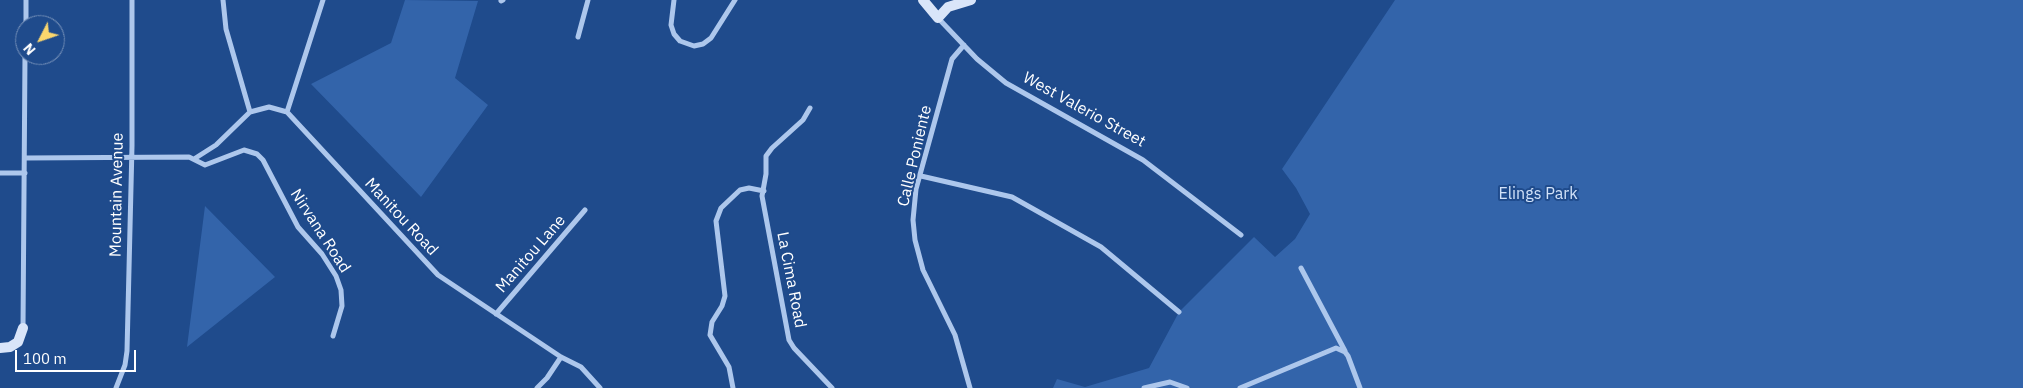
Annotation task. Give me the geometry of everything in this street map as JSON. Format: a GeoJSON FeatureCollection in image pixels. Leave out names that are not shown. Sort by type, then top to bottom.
{"type":"FeatureCollection","features":[{"type":"Feature","properties":{"kind":"street"},"geometry":{"type":"LineString","coordinates":[[26,0],[26,15]]}},
{"type":"Feature","properties":{"kind":"street","name":"Mountain Avenue"},"geometry":{"type":"LineString","coordinates":[[116,388],[125,365],[127,351],[132,0]]}},
{"type":"Feature","properties":{"kind":"street"},"geometry":{"type":"LineString","coordinates":[[223,0],[229,38],[250,112]]}},
{"type":"Feature","properties":{"kind":"street"},"geometry":{"type":"LineString","coordinates":[[25,158],[189,157],[194,159],[216,145],[250,112],[269,107],[287,112],[323,0]]}},
{"type":"Feature","properties":{"kind":"street"},"geometry":{"type":"LineString","coordinates":[[578,37],[588,0]]}},
{"type":"Feature","properties":{"kind":"street"},"geometry":{"type":"LineString","coordinates":[[674,0],[672,30],[680,41],[694,46],[703,44],[711,38],[735,0]]}},
{"type":"Feature","properties":{"kind":"street","name":"West Valerio Street"},"geometry":{"type":"LineString","coordinates":[[923,0],[940,16],[964,45],[1006,83],[1143,160],[1241,235]]}},
{"type":"Feature","properties":{"kind":"street"},"geometry":{"type":"LineString","coordinates":[[940,16],[945,9],[968,1]]}},
{"type":"Feature","properties":{"kind":"street","name":"Calle Poniente"},"geometry":{"type":"LineString","coordinates":[[964,45],[952,58],[916,189],[913,220],[918,255],[955,336],[970,388]]}},
{"type":"Feature","properties":{"kind":"street"},"geometry":{"type":"LineString","coordinates":[[0,348],[10,347],[18,342],[23,328],[26,65]]}},
{"type":"Feature","properties":{"kind":"street","name":"La Cima Road"},"geometry":{"type":"LineString","coordinates":[[810,108],[803,120],[772,148],[766,156],[762,196],[789,340],[794,348],[832,388]]}},
{"type":"Feature","properties":{"kind":"street","name":"Manitou Road"},"geometry":{"type":"LineString","coordinates":[[287,112],[438,275],[561,357],[587,372],[600,388]]}},
{"type":"Feature","properties":{"kind":"street","name":"Nirvana Road"},"geometry":{"type":"LineString","coordinates":[[194,159],[205,166],[244,150],[260,156],[298,227],[322,254],[340,286],[342,306],[333,336]]}},
{"type":"Feature","properties":{"kind":"street"},"geometry":{"type":"LineString","coordinates":[[0,173],[25,173]]}},
{"type":"Feature","properties":{"kind":"street"},"geometry":{"type":"LineString","coordinates":[[921,176],[1012,197],[1101,247],[1179,312]]}},
{"type":"Feature","properties":{"kind":"street"},"geometry":{"type":"LineString","coordinates":[[733,388],[729,367],[710,335],[712,322],[722,306],[725,296],[716,221],[721,208],[740,190],[750,188],[764,191]]}},
{"type":"Feature","properties":{"kind":"street","name":"Manitou Lane"},"geometry":{"type":"LineString","coordinates":[[496,314],[585,210]]}},
{"type":"Feature","properties":{"kind":"street"},"geometry":{"type":"LineString","coordinates":[[1301,268],[1345,352],[1360,388]]}},
{"type":"Feature","properties":{"kind":"street"},"geometry":{"type":"LineString","coordinates":[[1240,388],[1336,348],[1345,352]]}},
{"type":"Feature","properties":{"kind":"street"},"geometry":{"type":"LineString","coordinates":[[537,388],[561,357]]}},
{"type":"Feature","properties":{"kind":"street"},"geometry":{"type":"LineString","coordinates":[[1144,388],[1170,382],[1187,388]]}},
{"type":"Feature","properties":{"kind":"green space"},"geometry":{"type":"Polygon","coordinates":[[[405,0],[478,1],[455,78],[488,105],[421,197],[311,84],[391,43],[405,0]]]}},
{"type":"Feature","properties":{"kind":"green space","name":"Elings Park"},"geometry":{"type":"Polygon","coordinates":[[[1395,0],[2023,0],[2023,388],[1053,388],[1057,379],[1085,387],[1149,368],[1179,312],[1254,237],[1275,257],[1295,239],[1310,214],[1296,188],[1282,169],[1395,0]]]}},
{"type":"Feature","properties":{"kind":"green space"},"geometry":{"type":"Polygon","coordinates":[[[205,206],[275,277],[187,347],[205,206]]]}}]}
